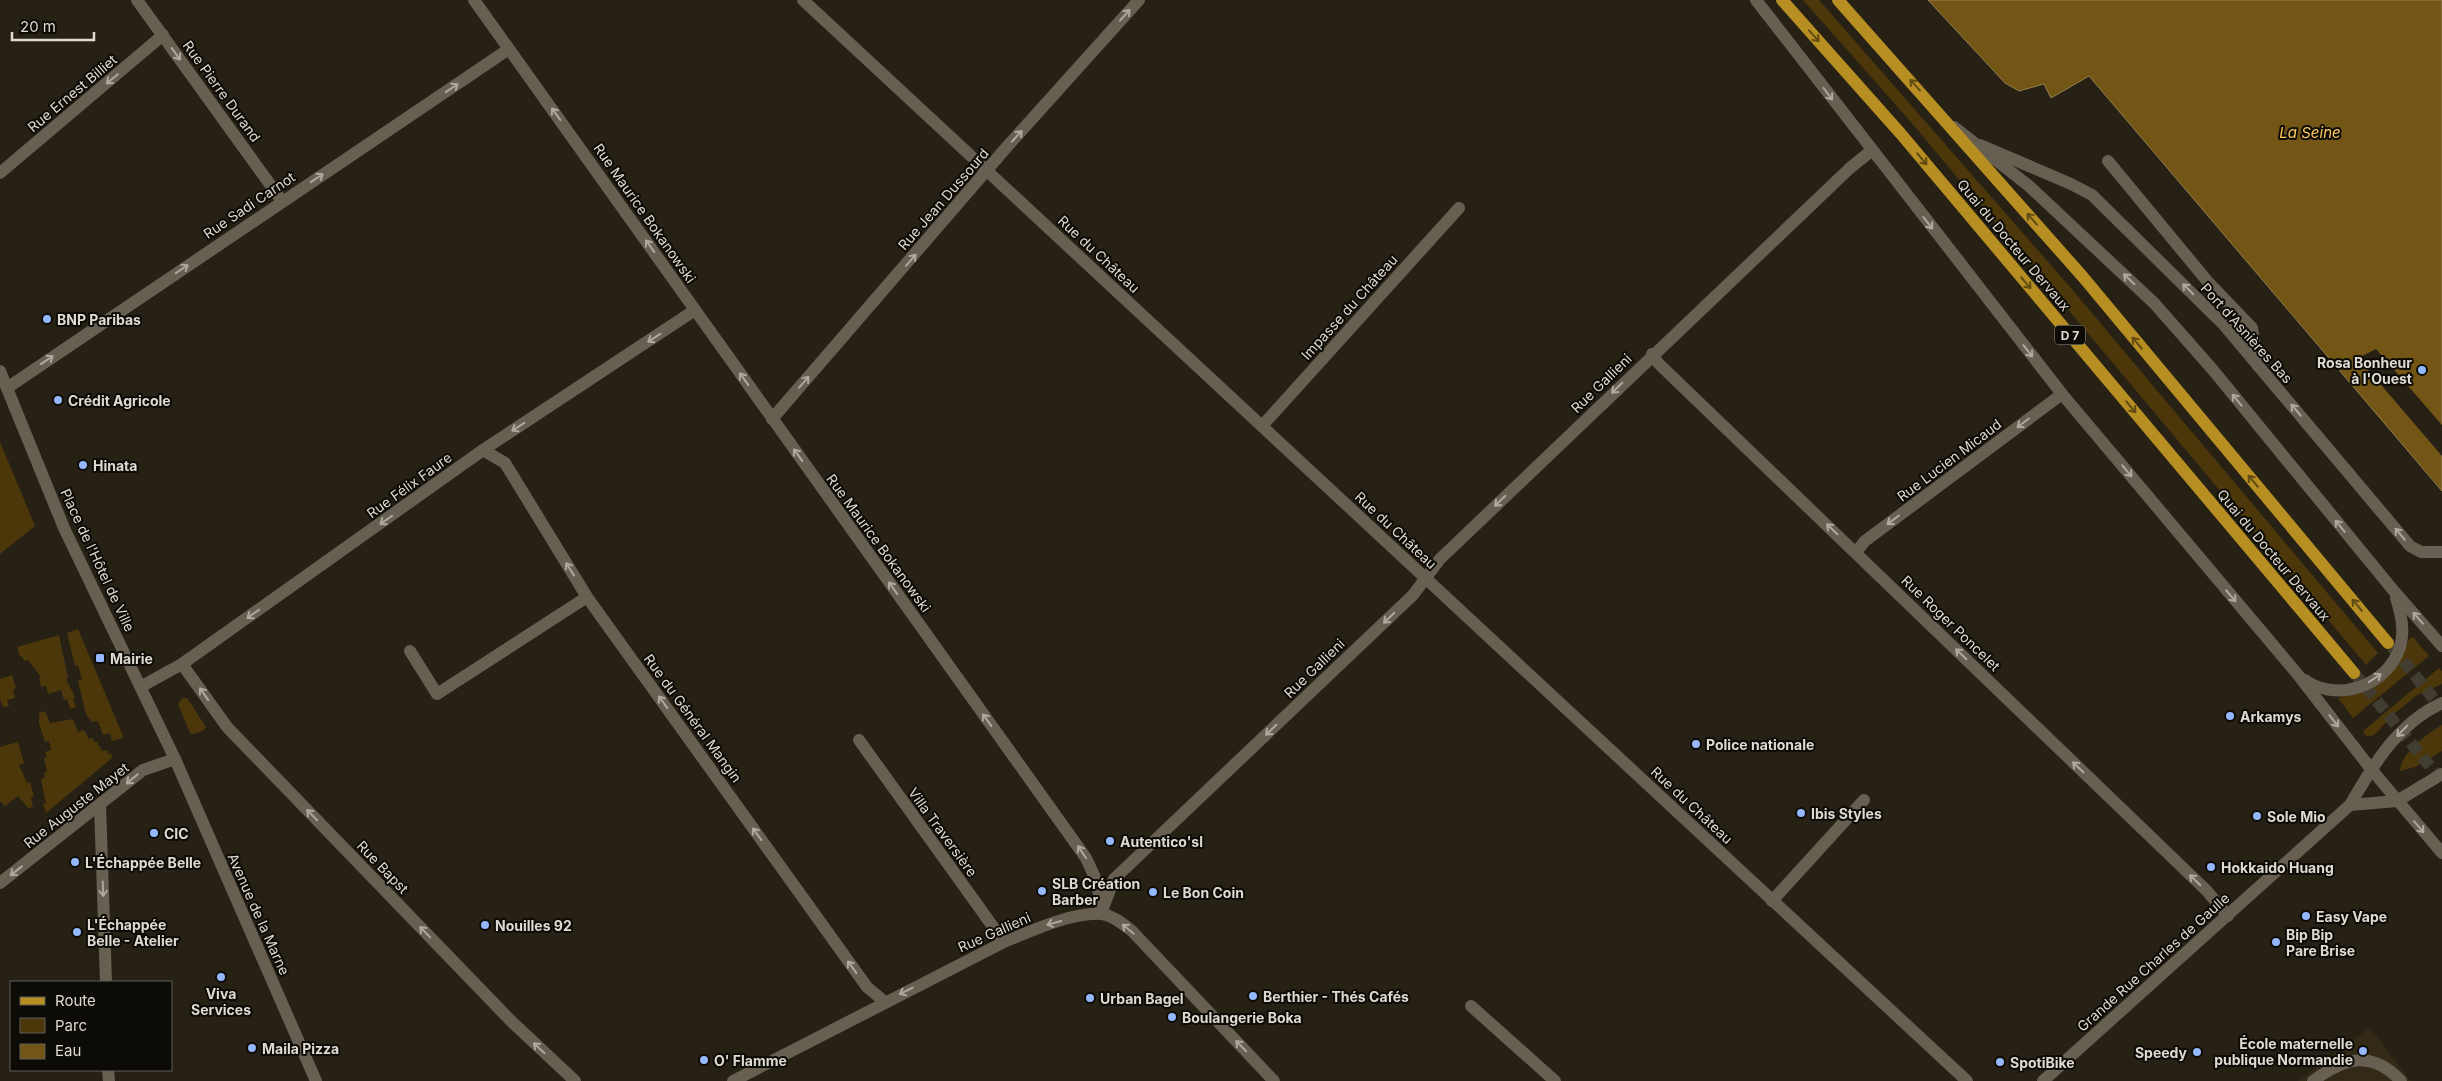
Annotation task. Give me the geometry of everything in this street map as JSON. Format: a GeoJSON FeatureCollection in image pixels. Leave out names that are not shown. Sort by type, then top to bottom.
{"type":"FeatureCollection","features":[{"type":"Feature","properties":{"kind":"main road","name":"Quai du Docteur Dervaux"},"geometry":{"type":"LineString","coordinates":[[1782,0],[1901,134],[2354,673]]}},
{"type":"Feature","properties":{"kind":"main road"},"geometry":{"type":"LineString","coordinates":[[1838,0],[2083,277],[2388,643]]}},
{"type":"Feature","properties":{"kind":"street","name":"Rue Pierre Durand"},"geometry":{"type":"LineString","coordinates":[[137,0],[282,201]]}},
{"type":"Feature","properties":{"kind":"street","name":"Rue Maurice Bokanowski"},"geometry":{"type":"LineString","coordinates":[[474,0],[1086,858],[1097,882],[1102,914]]}},
{"type":"Feature","properties":{"kind":"street","name":"Rue du Château"},"geometry":{"type":"LineString","coordinates":[[803,0],[1967,1081]]}},
{"type":"Feature","properties":{"kind":"street","name":"Rue Jean Dussourd"},"geometry":{"type":"LineString","coordinates":[[772,419],[987,171],[1139,0]]}},
{"type":"Feature","properties":{"kind":"street"},"geometry":{"type":"LineString","coordinates":[[1756,0],[2062,394],[2298,676],[2397,801],[2442,852]]}},
{"type":"Feature","properties":{"kind":"street","name":"Rue Ernest Billiet"},"geometry":{"type":"LineString","coordinates":[[0,173],[163,35]]}},
{"type":"Feature","properties":{"kind":"street","name":"Rue Sadi Carnot"},"geometry":{"type":"LineString","coordinates":[[7,388],[509,49]]}},
{"type":"Feature","properties":{"kind":"street"},"geometry":{"type":"LineString","coordinates":[[1947,122],[1978,144],[2065,218],[2154,303],[2213,370],[2393,590],[2442,646]]}},
{"type":"Feature","properties":{"kind":"street","name":"Port d'Asnières Bas"},"geometry":{"type":"LineString","coordinates":[[1978,144],[2071,184],[2092,196],[2223,324],[2410,546],[2421,552],[2442,552]]}},
{"type":"Feature","properties":{"kind":"street","name":"Rue Gallieni"},"geometry":{"type":"LineString","coordinates":[[733,1081],[1004,942],[1046,926],[1077,917],[1102,914],[1105,899],[1114,879],[1413,595],[1440,559],[1652,354],[1871,150]]}},
{"type":"Feature","properties":{"kind":"street"},"geometry":{"type":"LineString","coordinates":[[2108,161],[2208,282],[2252,328],[2258,366]]}},
{"type":"Feature","properties":{"kind":"street","name":"Impasse du Château"},"geometry":{"type":"LineString","coordinates":[[1262,426],[1459,208]]}},
{"type":"Feature","properties":{"kind":"street","name":"Rue Félix Faure"},"geometry":{"type":"LineString","coordinates":[[142,686],[182,664],[483,450],[695,310]]}},
{"type":"Feature","properties":{"kind":"street","name":"Rue Roger Poncelet"},"geometry":{"type":"LineString","coordinates":[[1652,354],[1658,363],[2207,891],[2228,916]]}},
{"type":"Feature","properties":{"kind":"street","name":"Place de l'Hôtel de Ville"},"geometry":{"type":"LineString","coordinates":[[0,371],[64,528],[142,686],[175,759]]}},
{"type":"Feature","properties":{"kind":"street","name":"Rue Lucien Micaud"},"geometry":{"type":"LineString","coordinates":[[1856,552],[1865,541],[2062,394]]}},
{"type":"Feature","properties":{"kind":"street","name":"Rue du Général Mangin"},"geometry":{"type":"LineString","coordinates":[[483,450],[505,463],[587,597],[867,988],[884,1002]]}},
{"type":"Feature","properties":{"kind":"street"},"geometry":{"type":"LineString","coordinates":[[2298,676],[2314,686],[2329,691],[2359,688],[2379,677],[2394,659],[2400,647],[2403,627],[2393,590]]}},
{"type":"Feature","properties":{"kind":"street"},"geometry":{"type":"LineString","coordinates":[[410,651],[437,694],[587,597]]}},
{"type":"Feature","properties":{"kind":"street","name":"Rue Bapst"},"geometry":{"type":"LineString","coordinates":[[182,664],[227,727],[511,1021],[575,1081]]}},
{"type":"Feature","properties":{"kind":"street","name":"Grande Rue Charles de Gaulle"},"geometry":{"type":"LineString","coordinates":[[2043,1081],[2350,805],[2371,769],[2404,728],[2442,703]]}},
{"type":"Feature","properties":{"kind":"street","name":"Villa Traversière"},"geometry":{"type":"LineString","coordinates":[[859,740],[1004,942]]}},
{"type":"Feature","properties":{"kind":"street","name":"Rue Auguste Mayet"},"geometry":{"type":"LineString","coordinates":[[0,883],[143,770],[175,759]]}},
{"type":"Feature","properties":{"kind":"street","name":"Avenue de la Marne"},"geometry":{"type":"LineString","coordinates":[[175,759],[316,1081]]}},
{"type":"Feature","properties":{"kind":"street"},"geometry":{"type":"LineString","coordinates":[[2350,805],[2397,801],[2442,774]]}},
{"type":"Feature","properties":{"kind":"street"},"geometry":{"type":"LineString","coordinates":[[1772,901],[1864,800]]}},
{"type":"Feature","properties":{"kind":"street"},"geometry":{"type":"LineString","coordinates":[[100,805],[106,981]]}},
{"type":"Feature","properties":{"kind":"street"},"geometry":{"type":"LineString","coordinates":[[1102,914],[1117,920],[1132,931],[1274,1081]]}},
{"type":"Feature","properties":{"kind":"street"},"geometry":{"type":"LineString","coordinates":[[1471,1006],[1555,1081]]}},
{"type":"Feature","properties":{"kind":"street"},"geometry":{"type":"LineString","coordinates":[[2313,1081],[2336,1066],[2353,1060],[2366,1059],[2380,1063],[2401,1081]]}},
{"type":"Feature","properties":{"kind":"shaded area","name":"École maternelle publique Normandie"},"geometry":{"type":"Polygon","coordinates":[[[2370,1028],[2411,1081],[2298,1081],[2357,1037],[2370,1028]]]}},
{"type":"Feature","properties":{"kind":"green space"},"geometry":{"type":"Polygon","coordinates":[[[1803,0],[1819,0],[2070,287],[2378,653],[2366,665],[1910,121],[1803,0]]]}},
{"type":"Feature","properties":{"kind":"green space"},"geometry":{"type":"Polygon","coordinates":[[[0,442],[35,526],[0,554],[0,442]]]}},
{"type":"Feature","properties":{"kind":"green space"},"geometry":{"type":"Polygon","coordinates":[[[78,629],[123,736],[122,738],[112,741],[110,733],[103,735],[98,721],[92,722],[86,714],[78,681],[82,679],[78,665],[75,666],[67,633],[78,629]]]}},
{"type":"Feature","properties":{"kind":"green space"},"geometry":{"type":"Polygon","coordinates":[[[59,635],[68,678],[66,679],[75,697],[73,698],[76,707],[70,709],[67,699],[64,700],[61,690],[48,694],[46,686],[41,687],[39,679],[41,677],[28,660],[24,661],[22,656],[20,657],[17,647],[59,635]]]}},
{"type":"Feature","properties":{"kind":"green space"},"geometry":{"type":"Polygon","coordinates":[[[2413,637],[2429,656],[2353,718],[2338,698],[2357,693],[2384,679],[2396,666],[2409,639],[2413,637]]]}},
{"type":"Feature","properties":{"kind":"green space"},"geometry":{"type":"Polygon","coordinates":[[[2439,668],[2442,671],[2442,684],[2417,695],[2394,714],[2374,735],[2367,737],[2363,731],[2439,668]]]}},
{"type":"Feature","properties":{"kind":"green space"},"geometry":{"type":"Polygon","coordinates":[[[12,675],[16,688],[13,690],[15,698],[7,700],[9,706],[3,707],[0,698],[0,679],[12,675]]]}},
{"type":"Feature","properties":{"kind":"green space"},"geometry":{"type":"Polygon","coordinates":[[[182,698],[187,698],[206,727],[204,730],[194,734],[190,733],[178,704],[182,698]]]}},
{"type":"Feature","properties":{"kind":"green space"},"geometry":{"type":"Polygon","coordinates":[[[45,711],[50,723],[73,719],[78,732],[84,730],[89,739],[93,738],[94,742],[97,742],[102,751],[107,750],[108,754],[111,753],[112,758],[46,813],[43,804],[46,803],[41,779],[45,777],[44,773],[47,772],[44,758],[47,757],[45,752],[51,750],[49,741],[45,742],[39,723],[39,713],[45,711]]]}},
{"type":"Feature","properties":{"kind":"green space"},"geometry":{"type":"Polygon","coordinates":[[[2442,725],[2442,751],[2415,767],[2400,771],[2401,764],[2410,750],[2422,738],[2442,725]]]}},
{"type":"Feature","properties":{"kind":"green space"},"geometry":{"type":"Polygon","coordinates":[[[18,742],[24,763],[19,765],[27,783],[30,782],[34,796],[31,797],[33,807],[28,808],[18,796],[5,806],[0,801],[0,747],[18,742]]]}},
{"type":"Feature","properties":{"kind":"water","name":"La Seine"},"geometry":{"type":"Polygon","coordinates":[[[1928,0],[2442,0],[2442,491],[2089,76],[2051,98],[2044,84],[2019,91],[2005,83],[1928,0]]]}},
{"type":"Feature","properties":{"kind":"pier"},"geometry":{"type":"Polygon","coordinates":[[[2376,349],[2442,425],[2442,456],[2358,358],[2376,349]]]}},
{"type":"Feature","properties":{"kind":"tunnel"},"geometry":{"type":"LineString","coordinates":[[2392,647],[2442,709]]}},
{"type":"Feature","properties":{"kind":"tunnel"},"geometry":{"type":"LineString","coordinates":[[2354,673],[2442,781]]}},
{"type":"Feature","properties":{"kind":"place","name":"BNP Paribas"},"geometry":{"type":"Point","coordinates":[47,319]}},
{"type":"Feature","properties":{"kind":"place","name":"Rosa Bonheur à l'Ouest"},"geometry":{"type":"Point","coordinates":[2422,370]}},
{"type":"Feature","properties":{"kind":"place","name":"Crédit Agricole"},"geometry":{"type":"Point","coordinates":[58,400]}},
{"type":"Feature","properties":{"kind":"place","name":"Hinata"},"geometry":{"type":"Point","coordinates":[83,465]}},
{"type":"Feature","properties":{"kind":"place","name":"Mairie"},"geometry":{"type":"Point","coordinates":[100,658]}},
{"type":"Feature","properties":{"kind":"place","name":"Arkamys"},"geometry":{"type":"Point","coordinates":[2230,716]}},
{"type":"Feature","properties":{"kind":"place","name":"Police nationale"},"geometry":{"type":"Point","coordinates":[1696,744]}},
{"type":"Feature","properties":{"kind":"place","name":"Ibis Styles"},"geometry":{"type":"Point","coordinates":[1801,813]}},
{"type":"Feature","properties":{"kind":"place","name":"Sole Mio"},"geometry":{"type":"Point","coordinates":[2257,816]}},
{"type":"Feature","properties":{"kind":"place","name":"CIC"},"geometry":{"type":"Point","coordinates":[154,833]}},
{"type":"Feature","properties":{"kind":"place","name":"Autentico'sl"},"geometry":{"type":"Point","coordinates":[1110,841]}},
{"type":"Feature","properties":{"kind":"place","name":"L'Échappée Belle"},"geometry":{"type":"Point","coordinates":[75,862]}},
{"type":"Feature","properties":{"kind":"place","name":"Hokkaido Huang"},"geometry":{"type":"Point","coordinates":[2211,867]}},
{"type":"Feature","properties":{"kind":"place","name":"SLB Création Barber"},"geometry":{"type":"Point","coordinates":[1042,891]}},
{"type":"Feature","properties":{"kind":"place","name":"Le Bon Coin"},"geometry":{"type":"Point","coordinates":[1153,892]}},
{"type":"Feature","properties":{"kind":"place","name":"Easy Vape"},"geometry":{"type":"Point","coordinates":[2306,916]}},
{"type":"Feature","properties":{"kind":"place","name":"Nouilles 92"},"geometry":{"type":"Point","coordinates":[485,925]}},
{"type":"Feature","properties":{"kind":"place","name":"L'Échappée Belle - Atelier"},"geometry":{"type":"Point","coordinates":[77,932]}},
{"type":"Feature","properties":{"kind":"place","name":"Bip Bip Pare Brise"},"geometry":{"type":"Point","coordinates":[2276,942]}},
{"type":"Feature","properties":{"kind":"place","name":"Viva Services"},"geometry":{"type":"Point","coordinates":[221,977]}},
{"type":"Feature","properties":{"kind":"place","name":"Berthier - Thés Cafés"},"geometry":{"type":"Point","coordinates":[1253,996]}},
{"type":"Feature","properties":{"kind":"place","name":"Urban Bagel"},"geometry":{"type":"Point","coordinates":[1090,998]}},
{"type":"Feature","properties":{"kind":"place","name":"Boulangerie Boka"},"geometry":{"type":"Point","coordinates":[1172,1017]}},
{"type":"Feature","properties":{"kind":"place","name":"Maila Pizza"},"geometry":{"type":"Point","coordinates":[252,1048]}},
{"type":"Feature","properties":{"kind":"place","name":"École maternelle publique Normandie"},"geometry":{"type":"Point","coordinates":[2363,1051]}},
{"type":"Feature","properties":{"kind":"place","name":"Speedy"},"geometry":{"type":"Point","coordinates":[2197,1052]}},
{"type":"Feature","properties":{"kind":"place","name":"O' Flamme"},"geometry":{"type":"Point","coordinates":[704,1060]}},
{"type":"Feature","properties":{"kind":"place","name":"SpotiBike"},"geometry":{"type":"Point","coordinates":[2000,1062]}}]}
